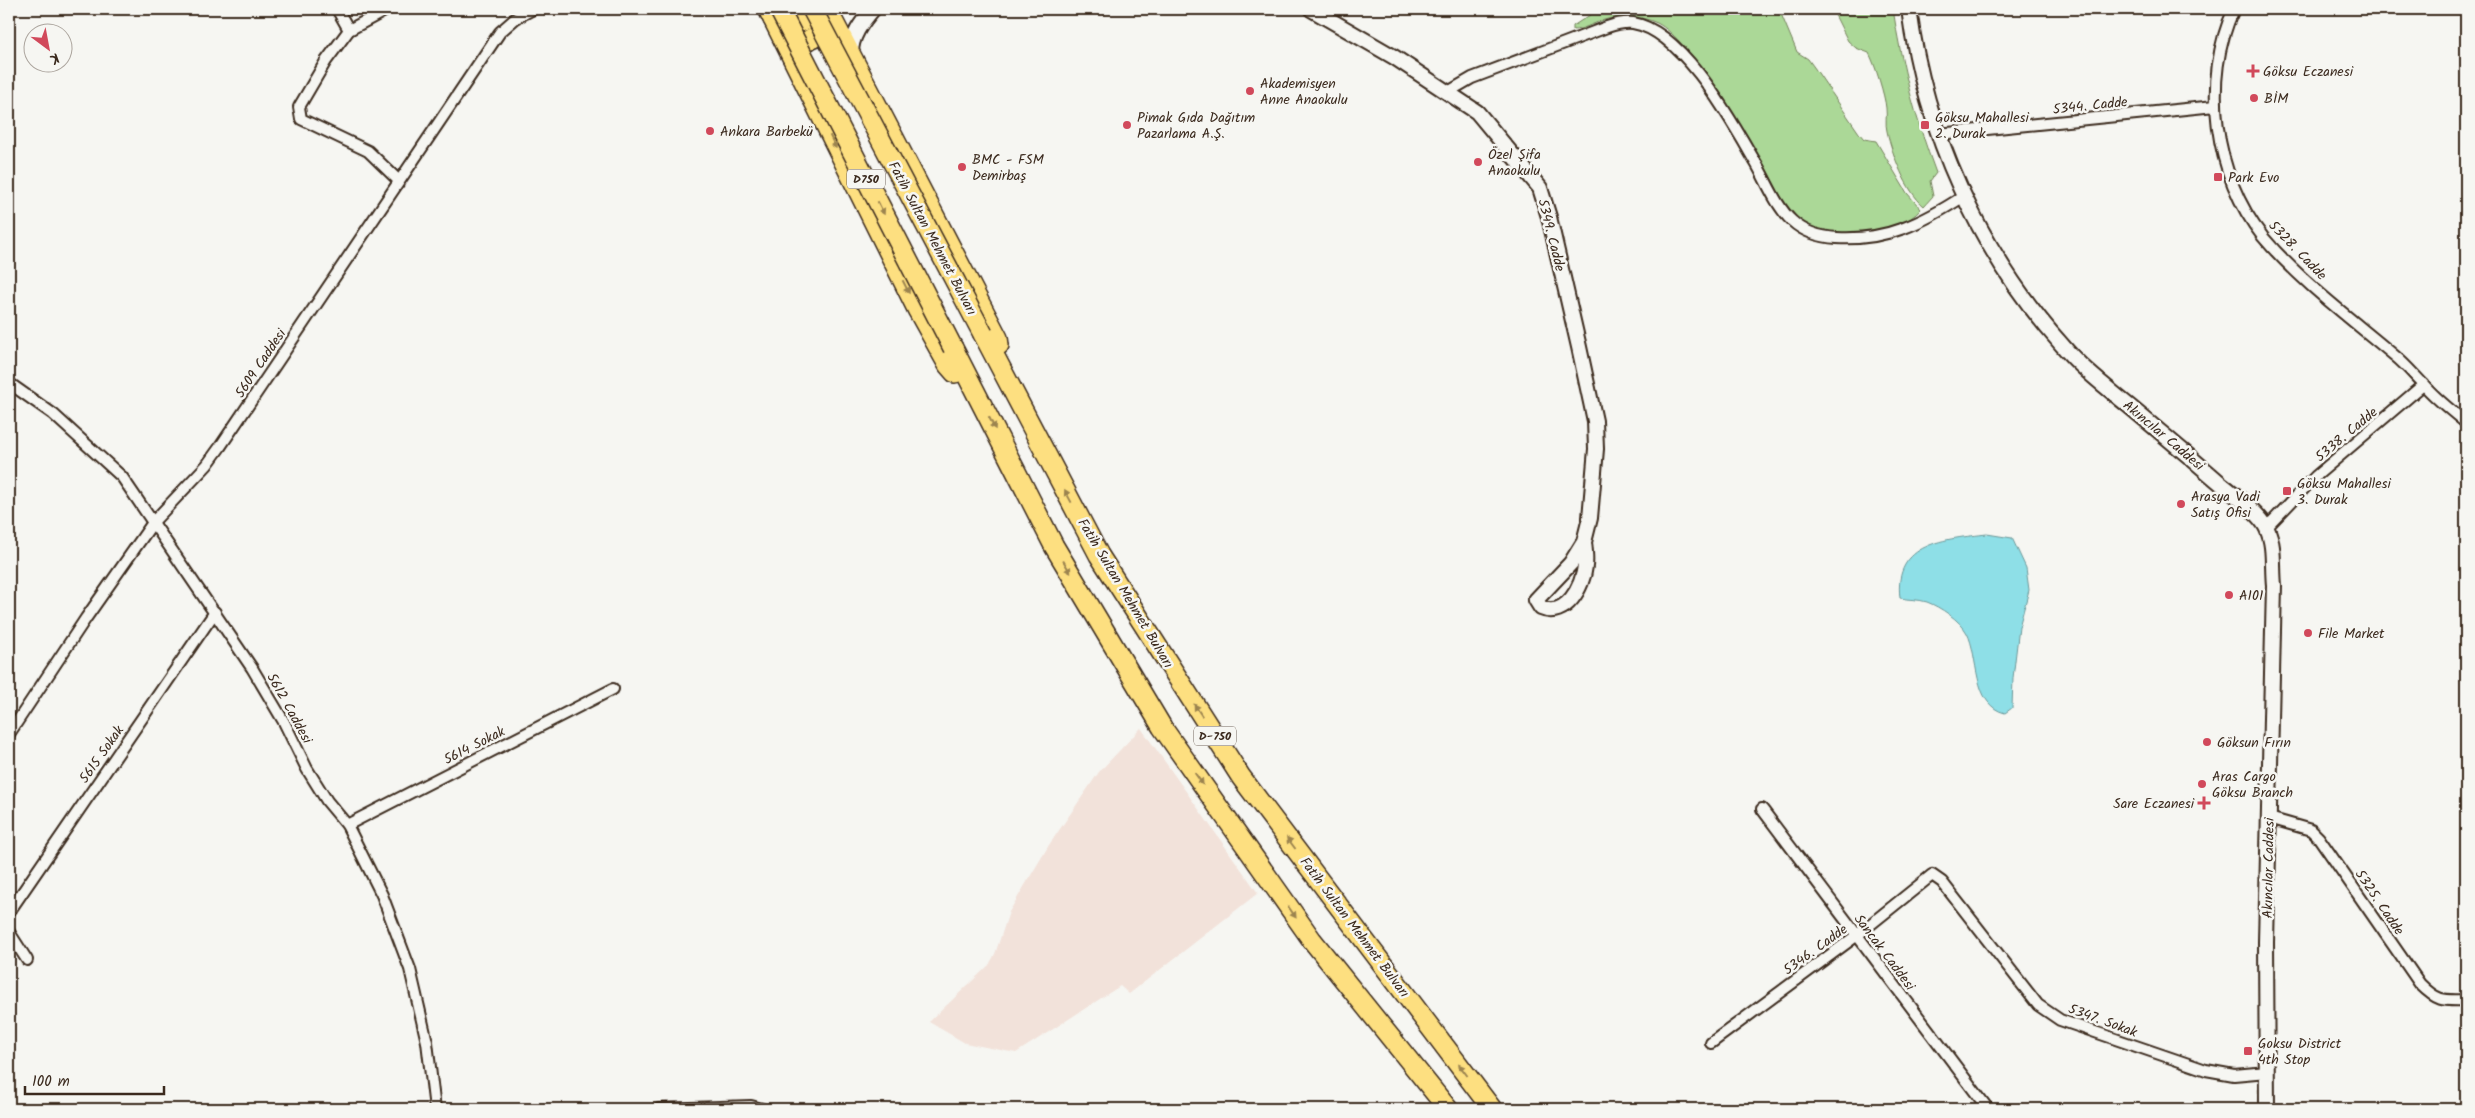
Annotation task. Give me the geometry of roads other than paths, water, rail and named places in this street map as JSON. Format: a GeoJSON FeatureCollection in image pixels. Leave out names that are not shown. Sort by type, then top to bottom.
{"type":"FeatureCollection","features":[{"type":"Feature","properties":{"kind":"highway"},"geometry":{"type":"LineString","coordinates":[[774,12],[793,24],[808,20],[814,9]]}},
{"type":"Feature","properties":{"kind":"highway","name":"Fatih Sultan Mehmet Bulvarı"},"geometry":{"type":"LineString","coordinates":[[814,9],[1099,555],[1241,777],[1492,1109]]}},
{"type":"Feature","properties":{"kind":"highway"},"geometry":{"type":"LineString","coordinates":[[827,9],[998,338],[1007,380]]}},
{"type":"Feature","properties":{"kind":"highway"},"geometry":{"type":"LineString","coordinates":[[774,12],[795,64],[922,319],[948,365],[977,395]]}},
{"type":"Feature","properties":{"kind":"highway","name":"D750"},"geometry":{"type":"LineString","coordinates":[[774,12],[953,348],[1054,546],[1162,727],[1312,940],[1448,1109]]}},
{"type":"Feature","properties":{"kind":"highway"},"geometry":{"type":"LineString","coordinates":[[795,64],[800,48],[813,37],[823,34],[832,36],[848,49]]}},
{"type":"Feature","properties":{"kind":"street"},"geometry":{"type":"LineString","coordinates":[[337,9],[349,30]]}},
{"type":"Feature","properties":{"kind":"street"},"geometry":{"type":"LineString","coordinates":[[388,9],[349,30],[317,76],[299,107],[298,113],[301,119],[368,151],[399,181]]}},
{"type":"Feature","properties":{"kind":"street","name":"5609 Caddesi"},"geometry":{"type":"LineString","coordinates":[[9,734],[80,626],[154,521],[206,465],[220,447],[500,32],[516,18],[533,9]]}},
{"type":"Feature","properties":{"kind":"street"},"geometry":{"type":"LineString","coordinates":[[848,49],[856,32],[873,9]]}},
{"type":"Feature","properties":{"kind":"street","name":"5349. Cadde"},"geometry":{"type":"LineString","coordinates":[[1311,9],[1448,92],[1477,112],[1540,188],[1546,204],[1595,421],[1596,449],[1591,510],[1584,542],[1585,566],[1576,593],[1560,608],[1550,610],[1541,608],[1536,600],[1572,563],[1584,542]]}},
{"type":"Feature","properties":{"kind":"street","name":"Akıncılar Caddesi"},"geometry":{"type":"LineString","coordinates":[[1909,9],[1918,61],[1938,134],[1964,196],[1994,253],[2022,294],[2062,346],[2103,384],[2228,490],[2267,527],[2271,540],[2274,585],[2266,942],[2267,1109]]}},
{"type":"Feature","properties":{"kind":"street","name":"5328. Cadde"},"geometry":{"type":"LineString","coordinates":[[2234,9],[2219,48],[2215,81],[2215,106],[2218,130],[2231,176],[2244,208],[2262,236],[2296,272],[2408,368],[2423,385],[2466,423]]}},
{"type":"Feature","properties":{"kind":"street"},"geometry":{"type":"LineString","coordinates":[[1448,92],[1472,78],[1591,33],[1622,23],[1633,23],[1655,31],[1686,58],[1726,115],[1787,216],[1803,229],[1827,237],[1854,239],[1880,236],[1907,228],[1931,217],[1964,196]]}},
{"type":"Feature","properties":{"kind":"street","name":"5344. Cadde"},"geometry":{"type":"LineString","coordinates":[[1938,134],[2215,106]]}},
{"type":"Feature","properties":{"kind":"street","name":"5612 Caddesi"},"geometry":{"type":"LineString","coordinates":[[9,383],[53,414],[122,476],[215,612],[284,722],[312,777],[327,801],[347,825],[382,895],[410,969],[427,1042],[435,1109]]}},
{"type":"Feature","properties":{"kind":"street","name":"5338. Cadde"},"geometry":{"type":"LineString","coordinates":[[2267,527],[2316,476],[2423,385]]}},
{"type":"Feature","properties":{"kind":"street","name":"5615 Sokak"},"geometry":{"type":"LineString","coordinates":[[9,912],[215,612]]}},
{"type":"Feature","properties":{"kind":"street","name":"5614 Sokak"},"geometry":{"type":"LineString","coordinates":[[347,825],[613,689]]}},
{"type":"Feature","properties":{"kind":"street","name":"Sancak Caddesi"},"geometry":{"type":"LineString","coordinates":[[1762,809],[1988,1109]]}},
{"type":"Feature","properties":{"kind":"street","name":"5325. Cadde"},"geometry":{"type":"LineString","coordinates":[[2269,818],[2311,830],[2319,838],[2420,984],[2433,997],[2443,1001],[2466,1000]]}},
{"type":"Feature","properties":{"kind":"street","name":"5346. Cadde"},"geometry":{"type":"LineString","coordinates":[[1711,1043],[1856,936],[1932,875]]}},
{"type":"Feature","properties":{"kind":"street","name":"5347. Sokak"},"geometry":{"type":"LineString","coordinates":[[1932,875],[1942,882],[2038,1005],[2060,1020],[2206,1070],[2234,1074],[2267,1072]]}},
{"type":"Feature","properties":{"kind":"street"},"geometry":{"type":"LineString","coordinates":[[9,932],[27,960]]}},
{"type":"Feature","properties":{"kind":"street"},"geometry":{"type":"LineString","coordinates":[[659,1109],[751,1106],[762,1109]]}},
{"type":"Feature","properties":{"kind":"water"},"geometry":{"type":"Polygon","coordinates":[[[1987,534],[2012,538],[2026,568],[2029,590],[2019,627],[2013,678],[2012,708],[2005,713],[1994,708],[1982,690],[1971,643],[1960,623],[1938,607],[1927,602],[1900,598],[1900,579],[1905,565],[1914,554],[1940,542],[1987,534]]]}},
{"type":"Feature","properties":{"kind":"place","name":"Göksu Eczanesi"},"geometry":{"type":"Point","coordinates":[2253,71]}},
{"type":"Feature","properties":{"kind":"place","name":"Akademisyen Anne Anaokulu"},"geometry":{"type":"Point","coordinates":[1250,91]}},
{"type":"Feature","properties":{"kind":"place","name":"BİM"},"geometry":{"type":"Point","coordinates":[2254,98]}},
{"type":"Feature","properties":{"kind":"place","name":"Pimak Gıda Dağıtım Pazarlama A.Ş."},"geometry":{"type":"Point","coordinates":[1127,125]}},
{"type":"Feature","properties":{"kind":"place","name":"Göksu Mahallesi 2. Durak"},"geometry":{"type":"Point","coordinates":[1925,125]}},
{"type":"Feature","properties":{"kind":"place","name":"Ankara Barbekü"},"geometry":{"type":"Point","coordinates":[710,131]}},
{"type":"Feature","properties":{"kind":"place","name":"Özel Şifa Anaokulu"},"geometry":{"type":"Point","coordinates":[1478,162]}},
{"type":"Feature","properties":{"kind":"place","name":"BMC - FSM Demirbaş"},"geometry":{"type":"Point","coordinates":[962,167]}},
{"type":"Feature","properties":{"kind":"place","name":"Park Evo"},"geometry":{"type":"Point","coordinates":[2218,177]}},
{"type":"Feature","properties":{"kind":"place","name":"Göksu Mahallesi 3. Durak"},"geometry":{"type":"Point","coordinates":[2287,491]}},
{"type":"Feature","properties":{"kind":"place","name":"Arasya Vadi Satış Ofisi"},"geometry":{"type":"Point","coordinates":[2181,504]}},
{"type":"Feature","properties":{"kind":"place","name":"A101"},"geometry":{"type":"Point","coordinates":[2229,595]}},
{"type":"Feature","properties":{"kind":"place","name":"File Market"},"geometry":{"type":"Point","coordinates":[2308,633]}},
{"type":"Feature","properties":{"kind":"place","name":"Göksun Fırın"},"geometry":{"type":"Point","coordinates":[2207,742]}},
{"type":"Feature","properties":{"kind":"place","name":"Aras Cargo Göksu Branch"},"geometry":{"type":"Point","coordinates":[2202,784]}},
{"type":"Feature","properties":{"kind":"place","name":"Sare Eczanesi"},"geometry":{"type":"Point","coordinates":[2204,803]}},
{"type":"Feature","properties":{"kind":"place","name":"Goksu District 4th Stop"},"geometry":{"type":"Point","coordinates":[2248,1051]}}]}
